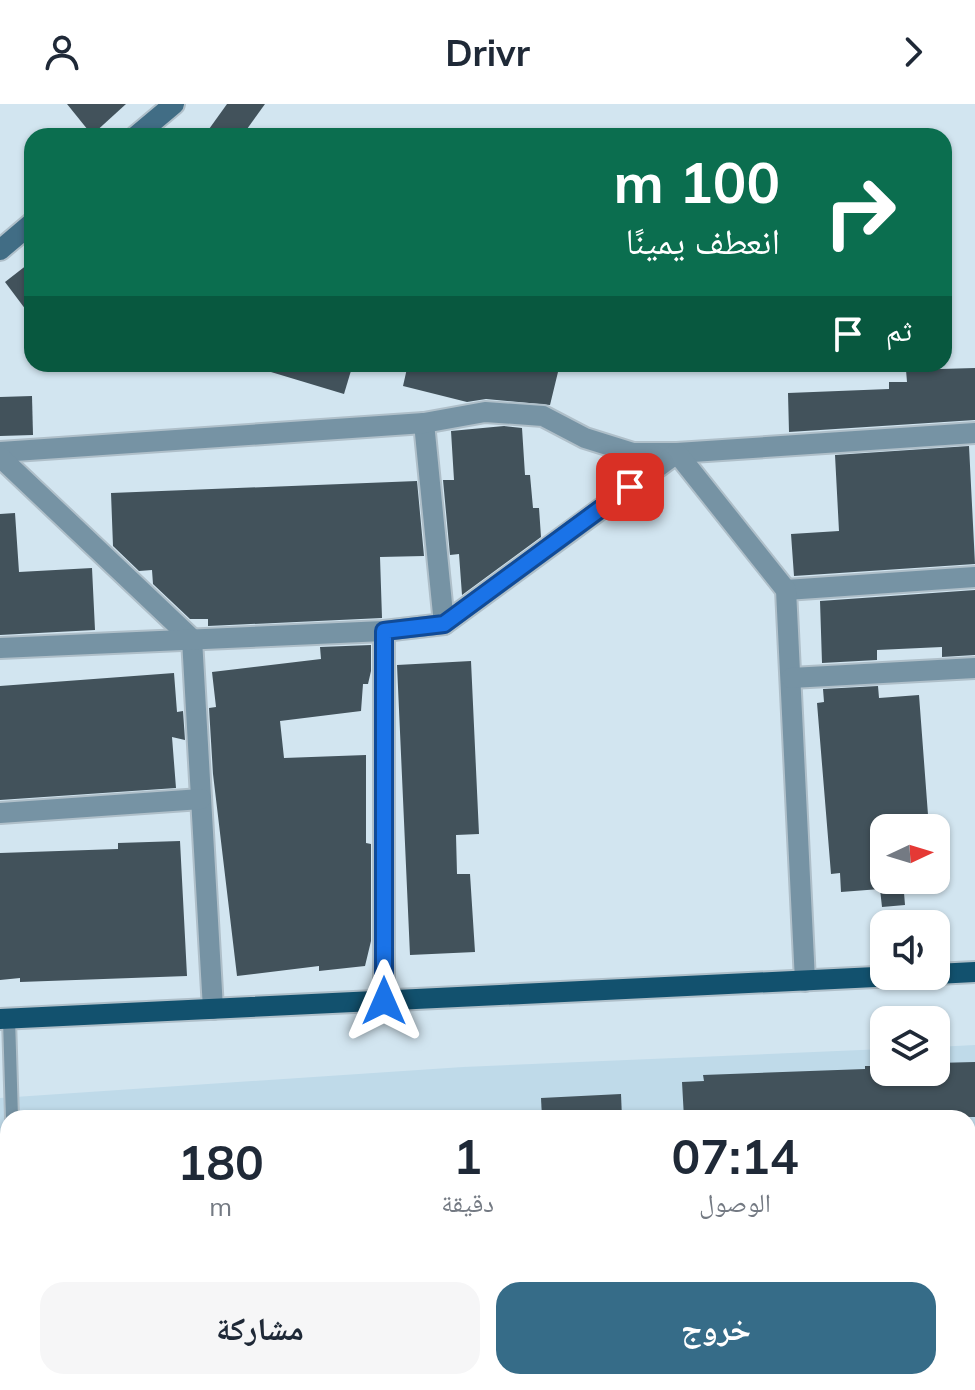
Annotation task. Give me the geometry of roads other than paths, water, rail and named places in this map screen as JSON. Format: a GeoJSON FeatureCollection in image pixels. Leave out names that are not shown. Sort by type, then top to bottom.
{"type":"FeatureCollection","features":[{"type":"Feature","properties":{"kind":"main road"},"geometry":{"type":"LineString","coordinates":[[950,973],[975,972]]}},
{"type":"Feature","properties":{"kind":"main road"},"geometry":{"type":"LineString","coordinates":[[4,1019],[870,977]]}},
{"type":"Feature","properties":{"kind":"street"},"geometry":{"type":"LineString","coordinates":[[146,128],[174,104]]}},
{"type":"Feature","properties":{"kind":"street"},"geometry":{"type":"LineString","coordinates":[[0,250],[24,230]]}},
{"type":"Feature","properties":{"kind":"street"},"geometry":{"type":"LineString","coordinates":[[0,454],[424,423],[485,412],[543,416],[585,438],[633,453],[677,453],[975,433]]}},
{"type":"Feature","properties":{"kind":"street"},"geometry":{"type":"LineString","coordinates":[[424,423],[444,624]]}},
{"type":"Feature","properties":{"kind":"street"},"geometry":{"type":"LineString","coordinates":[[677,453],[786,590],[805,981]]}},
{"type":"Feature","properties":{"kind":"street"},"geometry":{"type":"LineString","coordinates":[[0,648],[384,631],[444,624],[677,453]]}},
{"type":"Feature","properties":{"kind":"street"},"geometry":{"type":"LineString","coordinates":[[0,454],[192,639],[213,1009]]}},
{"type":"Feature","properties":{"kind":"street"},"geometry":{"type":"LineString","coordinates":[[786,590],[975,577]]}},
{"type":"Feature","properties":{"kind":"street"},"geometry":{"type":"LineString","coordinates":[[384,631],[384,1001]]}},
{"type":"Feature","properties":{"kind":"street"},"geometry":{"type":"LineString","coordinates":[[791,678],[975,668]]}},
{"type":"Feature","properties":{"kind":"street"},"geometry":{"type":"LineString","coordinates":[[0,813],[201,799]]}},
{"type":"Feature","properties":{"kind":"lane"},"geometry":{"type":"LineString","coordinates":[[4,1019],[11,1110]]}}]}
